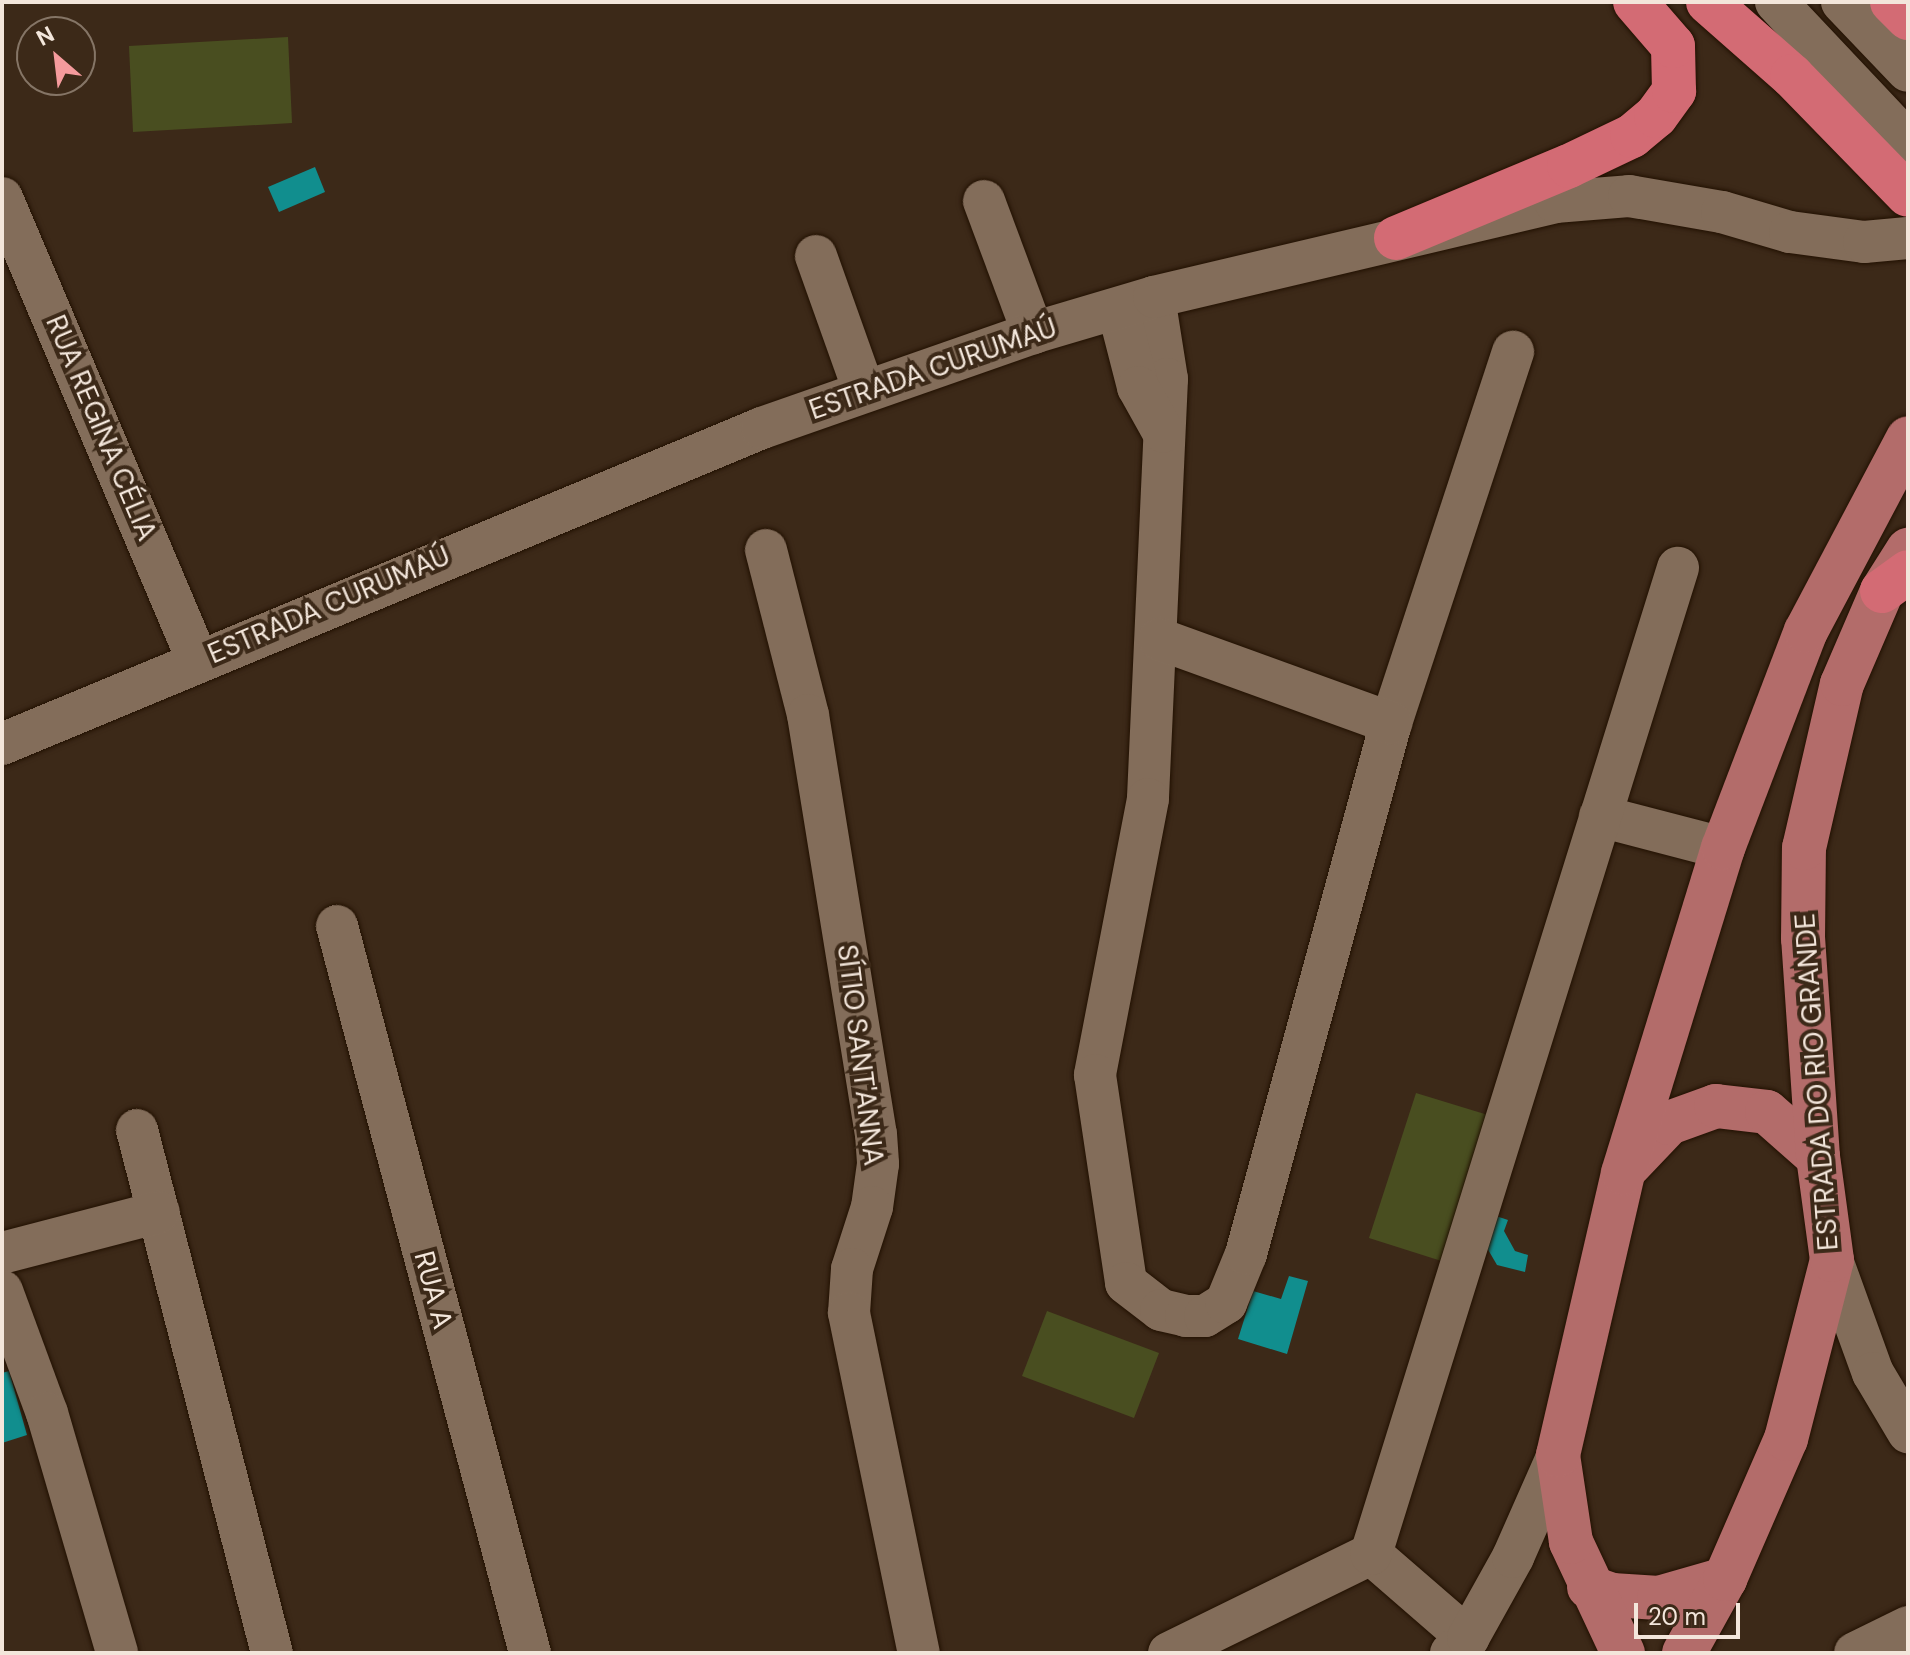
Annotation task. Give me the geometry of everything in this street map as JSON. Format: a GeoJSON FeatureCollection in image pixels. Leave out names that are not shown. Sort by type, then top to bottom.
{"type":"FeatureCollection","features":[{"type":"Feature","properties":{"kind":"highway"},"geometry":{"type":"LineString","coordinates":[[1396,238],[1569,166],[1632,136],[1656,116],[1674,91],[1673,46],[1635,2]]}},
{"type":"Feature","properties":{"kind":"highway"},"geometry":{"type":"LineString","coordinates":[[1708,2],[1900,167]]}},
{"type":"Feature","properties":{"kind":"highway"},"geometry":{"type":"LineString","coordinates":[[1892,2],[1908,18]]}},
{"type":"Feature","properties":{"kind":"main road"},"geometry":{"type":"LineString","coordinates":[[1623,1653],[1589,1587],[1571,1542],[1558,1455],[1623,1173],[1723,848],[1806,631],[1908,438]]}},
{"type":"Feature","properties":{"kind":"main road","name":"ESTRADA DO RIO GRANDE"},"geometry":{"type":"LineString","coordinates":[[1684,1653],[1725,1579],[1786,1439],[1832,1260],[1818,1157],[1803,939],[1804,848],[1842,684],[1895,582],[1908,550]]}},
{"type":"Feature","properties":{"kind":"main road"},"geometry":{"type":"LineString","coordinates":[[1623,1173],[1669,1123],[1716,1106],[1767,1112],[1818,1157]]}},
{"type":"Feature","properties":{"kind":"main road"},"geometry":{"type":"LineString","coordinates":[[1589,1587],[1612,1595],[1659,1598],[1725,1579]]}},
{"type":"Feature","properties":{"kind":"street"},"geometry":{"type":"LineString","coordinates":[[1776,2],[1900,167]]}},
{"type":"Feature","properties":{"kind":"street"},"geometry":{"type":"LineString","coordinates":[[1842,2],[1908,71]]}},
{"type":"Feature","properties":{"kind":"street","name":"ESTRADA CURUMAÚ"},"geometry":{"type":"LineString","coordinates":[[5,733],[864,391],[1033,333],[1136,303],[1555,202],[1629,196],[1722,212],[1790,232],[1864,242],[1908,238]]}},
{"type":"Feature","properties":{"kind":"street","name":"RUA REGINA CÉLIA"},"geometry":{"type":"LineString","coordinates":[[2,198],[197,659]]}},
{"type":"Feature","properties":{"kind":"street"},"geometry":{"type":"LineString","coordinates":[[984,201],[1033,333]]}},
{"type":"Feature","properties":{"kind":"street"},"geometry":{"type":"LineString","coordinates":[[816,256],[864,391]]}},
{"type":"Feature","properties":{"kind":"street"},"geometry":{"type":"LineString","coordinates":[[1136,303],[1167,379],[1159,639],[1148,799],[1095,1075],[1126,1283],[1161,1310],[1205,1316],[1232,1296],[1391,723],[1513,352]]}},
{"type":"Feature","properties":{"kind":"street","name":"SÍTIO SANT'ANNA"},"geometry":{"type":"LineString","coordinates":[[766,550],[811,730],[876,1134],[878,1164],[852,1269],[849,1313],[919,1653]]}},
{"type":"Feature","properties":{"kind":"street"},"geometry":{"type":"LineString","coordinates":[[1169,1653],[1371,1554],[1678,568]]}},
{"type":"Feature","properties":{"kind":"street"},"geometry":{"type":"LineString","coordinates":[[1159,639],[1391,723]]}},
{"type":"Feature","properties":{"kind":"street"},"geometry":{"type":"LineString","coordinates":[[1600,816],[1723,848]]}},
{"type":"Feature","properties":{"kind":"street","name":"RUA A"},"geometry":{"type":"LineString","coordinates":[[337,926],[530,1653]]}},
{"type":"Feature","properties":{"kind":"street"},"geometry":{"type":"LineString","coordinates":[[137,1130],[272,1653]]}},
{"type":"Feature","properties":{"kind":"street"},"geometry":{"type":"LineString","coordinates":[[2,1253],[159,1212]]}},
{"type":"Feature","properties":{"kind":"street"},"geometry":{"type":"LineString","coordinates":[[1832,1260],[1873,1373],[1908,1432]]}},
{"type":"Feature","properties":{"kind":"street"},"geometry":{"type":"LineString","coordinates":[[2,1291],[47,1413],[117,1653]]}},
{"type":"Feature","properties":{"kind":"street"},"geometry":{"type":"LineString","coordinates":[[1371,1554],[1461,1648],[1539,1506],[1558,1455]]}},
{"type":"Feature","properties":{"kind":"street"},"geometry":{"type":"LineString","coordinates":[[1855,1653],[1908,1627]]}},
{"type":"Feature","properties":{"kind":"green space"},"geometry":{"type":"Polygon","coordinates":[[[288,37],[292,123],[133,132],[129,46],[288,37]]]}},
{"type":"Feature","properties":{"kind":"green space"},"geometry":{"type":"Polygon","coordinates":[[[1416,1093],[1501,1119],[1454,1265],[1369,1238],[1416,1093]]]}},
{"type":"Feature","properties":{"kind":"green space"},"geometry":{"type":"Polygon","coordinates":[[[1047,1311],[1159,1353],[1134,1418],[1022,1376],[1047,1311]]]}},
{"type":"Feature","properties":{"kind":"water"},"geometry":{"type":"Polygon","coordinates":[[[315,167],[325,192],[279,212],[268,187],[315,167]]]}},
{"type":"Feature","properties":{"kind":"water"},"geometry":{"type":"Polygon","coordinates":[[[1490,1214],[1508,1220],[1504,1231],[1515,1251],[1528,1255],[1525,1272],[1497,1265],[1483,1241],[1490,1214]]]}},
{"type":"Feature","properties":{"kind":"water"},"geometry":{"type":"Polygon","coordinates":[[[1289,1276],[1308,1281],[1287,1354],[1238,1339],[1253,1291],[1281,1299],[1289,1276]]]}},
{"type":"Feature","properties":{"kind":"water"},"geometry":{"type":"Polygon","coordinates":[[[9,1371],[27,1435],[2,1443],[2,1373],[9,1371]]]}}]}
